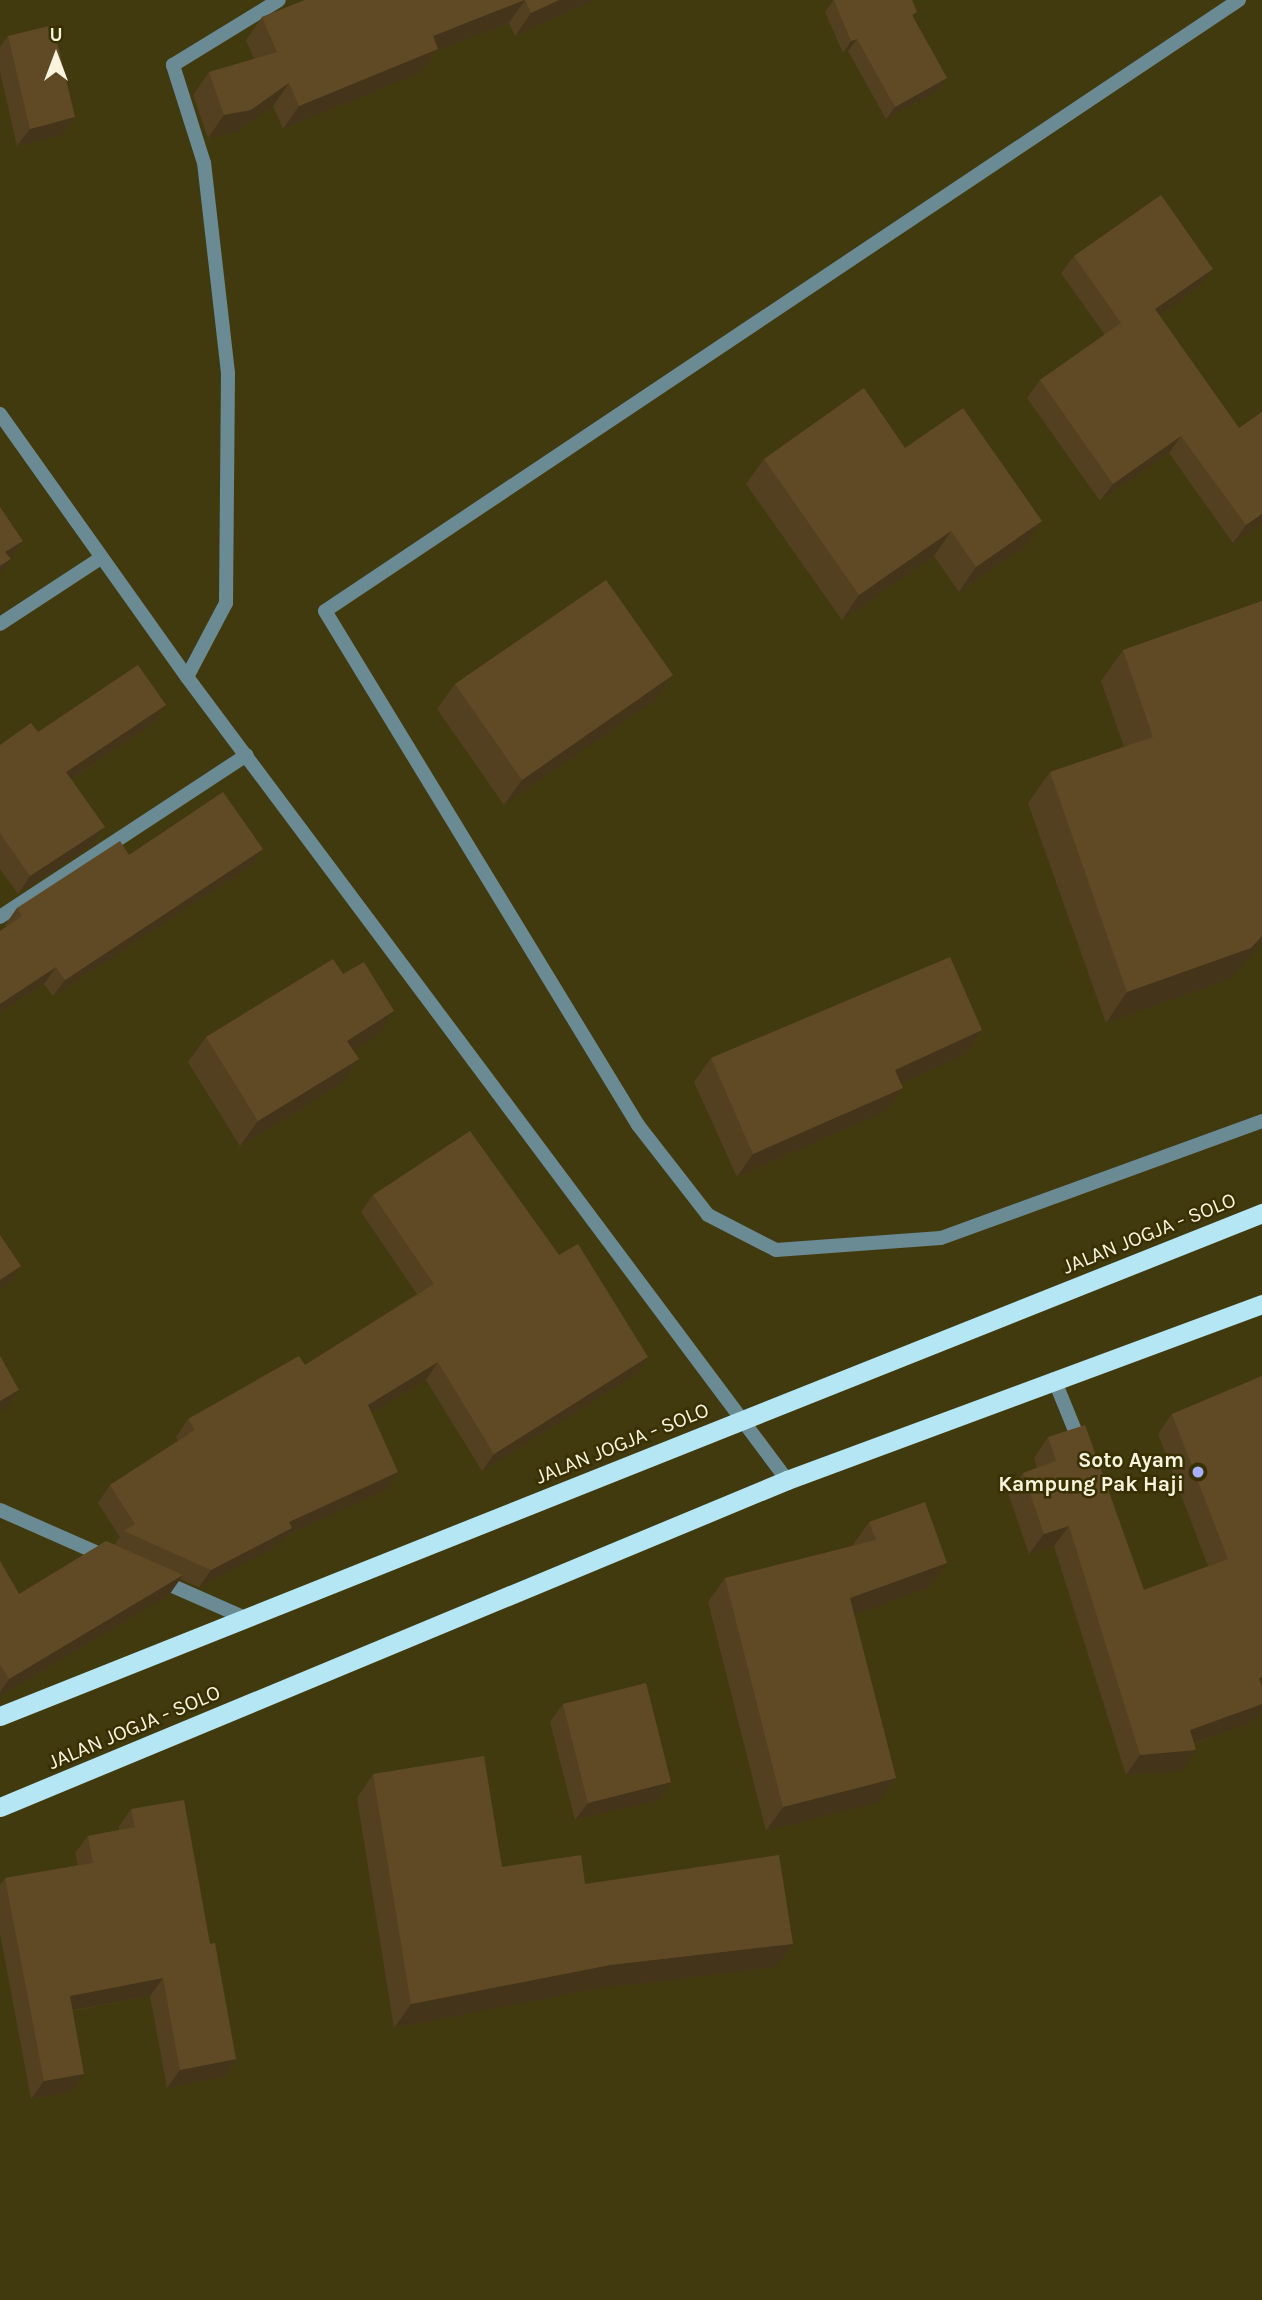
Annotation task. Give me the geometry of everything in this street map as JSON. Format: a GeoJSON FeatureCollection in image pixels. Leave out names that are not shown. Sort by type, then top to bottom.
{"type":"FeatureCollection","features":[{"type":"Feature","properties":{"kind":"highway","name":"JALAN JOGJA - SOLO"},"geometry":{"type":"LineString","coordinates":[[0,1716],[1262,1213]]}},
{"type":"Feature","properties":{"kind":"highway","name":"JALAN JOGJA - SOLO"},"geometry":{"type":"LineString","coordinates":[[0,1807],[787,1480],[1262,1304]]}},
{"type":"Feature","properties":{"kind":"street"},"geometry":{"type":"LineString","coordinates":[[187,677],[226,603],[228,373],[204,163],[173,65],[279,0]]}},
{"type":"Feature","properties":{"kind":"street"},"geometry":{"type":"LineString","coordinates":[[1239,0],[325,611],[638,1125],[708,1215],[776,1250],[941,1238],[1262,1121]]}},
{"type":"Feature","properties":{"kind":"street"},"geometry":{"type":"LineString","coordinates":[[0,414],[187,677],[746,1418],[787,1480]]}},
{"type":"Feature","properties":{"kind":"street"},"geometry":{"type":"LineString","coordinates":[[0,624],[102,558]]}},
{"type":"Feature","properties":{"kind":"street"},"geometry":{"type":"LineString","coordinates":[[0,916],[247,755]]}},
{"type":"Feature","properties":{"kind":"street"},"geometry":{"type":"LineString","coordinates":[[1054,1379],[1091,1468]]}},
{"type":"Feature","properties":{"kind":"street"},"geometry":{"type":"LineString","coordinates":[[0,1510],[122,1564]]}},
{"type":"Feature","properties":{"kind":"street"},"geometry":{"type":"LineString","coordinates":[[147,1574],[245,1618]]}},
{"type":"Feature","properties":{"kind":"building"},"geometry":{"type":"Polygon","coordinates":[[[305,0],[524,0],[433,36],[438,49],[299,106],[289,83],[251,110],[224,115],[209,72],[277,52],[262,17],[305,0]]]}},
{"type":"Feature","properties":{"kind":"building"},"geometry":{"type":"Polygon","coordinates":[[[525,0],[559,0],[531,13],[525,0]]]}},
{"type":"Feature","properties":{"kind":"building"},"geometry":{"type":"Polygon","coordinates":[[[834,0],[912,0],[917,12],[912,15],[947,78],[895,107],[857,39],[851,41],[834,0]]]}},
{"type":"Feature","properties":{"kind":"building"},"geometry":{"type":"Polygon","coordinates":[[[53,25],[75,117],[30,129],[8,36],[53,25]]]}},
{"type":"Feature","properties":{"kind":"building"},"geometry":{"type":"Polygon","coordinates":[[[1161,195],[1213,269],[1155,309],[1239,428],[1262,412],[1262,514],[1246,525],[1181,436],[1113,484],[1040,380],[1121,323],[1074,256],[1161,195]]]}},
{"type":"Feature","properties":{"kind":"building"},"geometry":{"type":"Polygon","coordinates":[[[864,388],[905,448],[963,408],[1042,521],[976,567],[951,531],[859,595],[764,459],[864,388]]]}},
{"type":"Feature","properties":{"kind":"building"},"geometry":{"type":"Polygon","coordinates":[[[0,507],[23,541],[5,552],[11,559],[0,566],[0,507]]]}},
{"type":"Feature","properties":{"kind":"building"},"geometry":{"type":"Polygon","coordinates":[[[606,580],[673,675],[522,780],[455,684],[606,580]]]}},
{"type":"Feature","properties":{"kind":"building"},"geometry":{"type":"Polygon","coordinates":[[[1262,601],[1262,936],[1251,948],[1127,992],[1050,772],[1153,737],[1123,650],[1262,601]]]}},
{"type":"Feature","properties":{"kind":"building"},"geometry":{"type":"Polygon","coordinates":[[[138,665],[166,705],[66,772],[105,827],[30,876],[0,833],[0,745],[31,723],[38,732],[138,665]]]}},
{"type":"Feature","properties":{"kind":"building"},"geometry":{"type":"Polygon","coordinates":[[[223,792],[263,849],[65,980],[56,967],[0,1004],[0,931],[22,916],[17,908],[120,841],[129,855],[223,792]]]}},
{"type":"Feature","properties":{"kind":"building"},"geometry":{"type":"Polygon","coordinates":[[[950,957],[982,1030],[895,1070],[903,1088],[753,1154],[711,1058],[950,957]]]}},
{"type":"Feature","properties":{"kind":"building"},"geometry":{"type":"Polygon","coordinates":[[[333,959],[343,974],[364,962],[394,1011],[347,1041],[359,1059],[258,1121],[206,1037],[333,959]]]}},
{"type":"Feature","properties":{"kind":"building"},"geometry":{"type":"Polygon","coordinates":[[[470,1131],[559,1255],[578,1244],[648,1357],[494,1454],[438,1362],[368,1405],[398,1472],[289,1522],[292,1528],[211,1570],[124,1531],[135,1524],[110,1485],[195,1430],[188,1419],[299,1356],[305,1365],[434,1284],[373,1195],[470,1131]]]}},
{"type":"Feature","properties":{"kind":"building"},"geometry":{"type":"Polygon","coordinates":[[[0,1235],[21,1266],[0,1280],[0,1235]]]}},
{"type":"Feature","properties":{"kind":"building"},"geometry":{"type":"Polygon","coordinates":[[[0,1356],[19,1390],[0,1401],[0,1356]]]}},
{"type":"Feature","properties":{"kind":"building"},"geometry":{"type":"Polygon","coordinates":[[[1262,1376],[1262,1677],[1259,1678],[1262,1704],[1190,1730],[1196,1750],[1140,1755],[1069,1526],[1044,1534],[1023,1473],[1056,1461],[1048,1437],[1085,1425],[1144,1590],[1228,1559],[1172,1414],[1262,1376]]]}},
{"type":"Feature","properties":{"kind":"building"},"geometry":{"type":"Polygon","coordinates":[[[925,1502],[947,1563],[850,1598],[896,1778],[783,1807],[725,1578],[876,1540],[869,1522],[925,1502]]]}},
{"type":"Feature","properties":{"kind":"building"},"geometry":{"type":"Polygon","coordinates":[[[106,1541],[183,1575],[9,1679],[0,1664],[0,1561],[19,1594],[106,1541]]]}},
{"type":"Feature","properties":{"kind":"building"},"geometry":{"type":"Polygon","coordinates":[[[646,1683],[671,1782],[588,1803],[563,1704],[646,1683]]]}},
{"type":"Feature","properties":{"kind":"building"},"geometry":{"type":"Polygon","coordinates":[[[484,1756],[502,1867],[581,1855],[585,1884],[779,1855],[793,1944],[610,1965],[411,2004],[373,1774],[484,1756]]]}},
{"type":"Feature","properties":{"kind":"building"},"geometry":{"type":"Polygon","coordinates":[[[184,1800],[210,1944],[215,1943],[236,2059],[180,2070],[163,1978],[70,1996],[84,2074],[44,2081],[5,1878],[93,1863],[88,1836],[135,1827],[131,1809],[184,1800]]]}},
{"type":"Feature","properties":{"kind":"place","name":"Soto Ayam Kampung Pak Haji"},"geometry":{"type":"Point","coordinates":[1198,1472]}}]}
